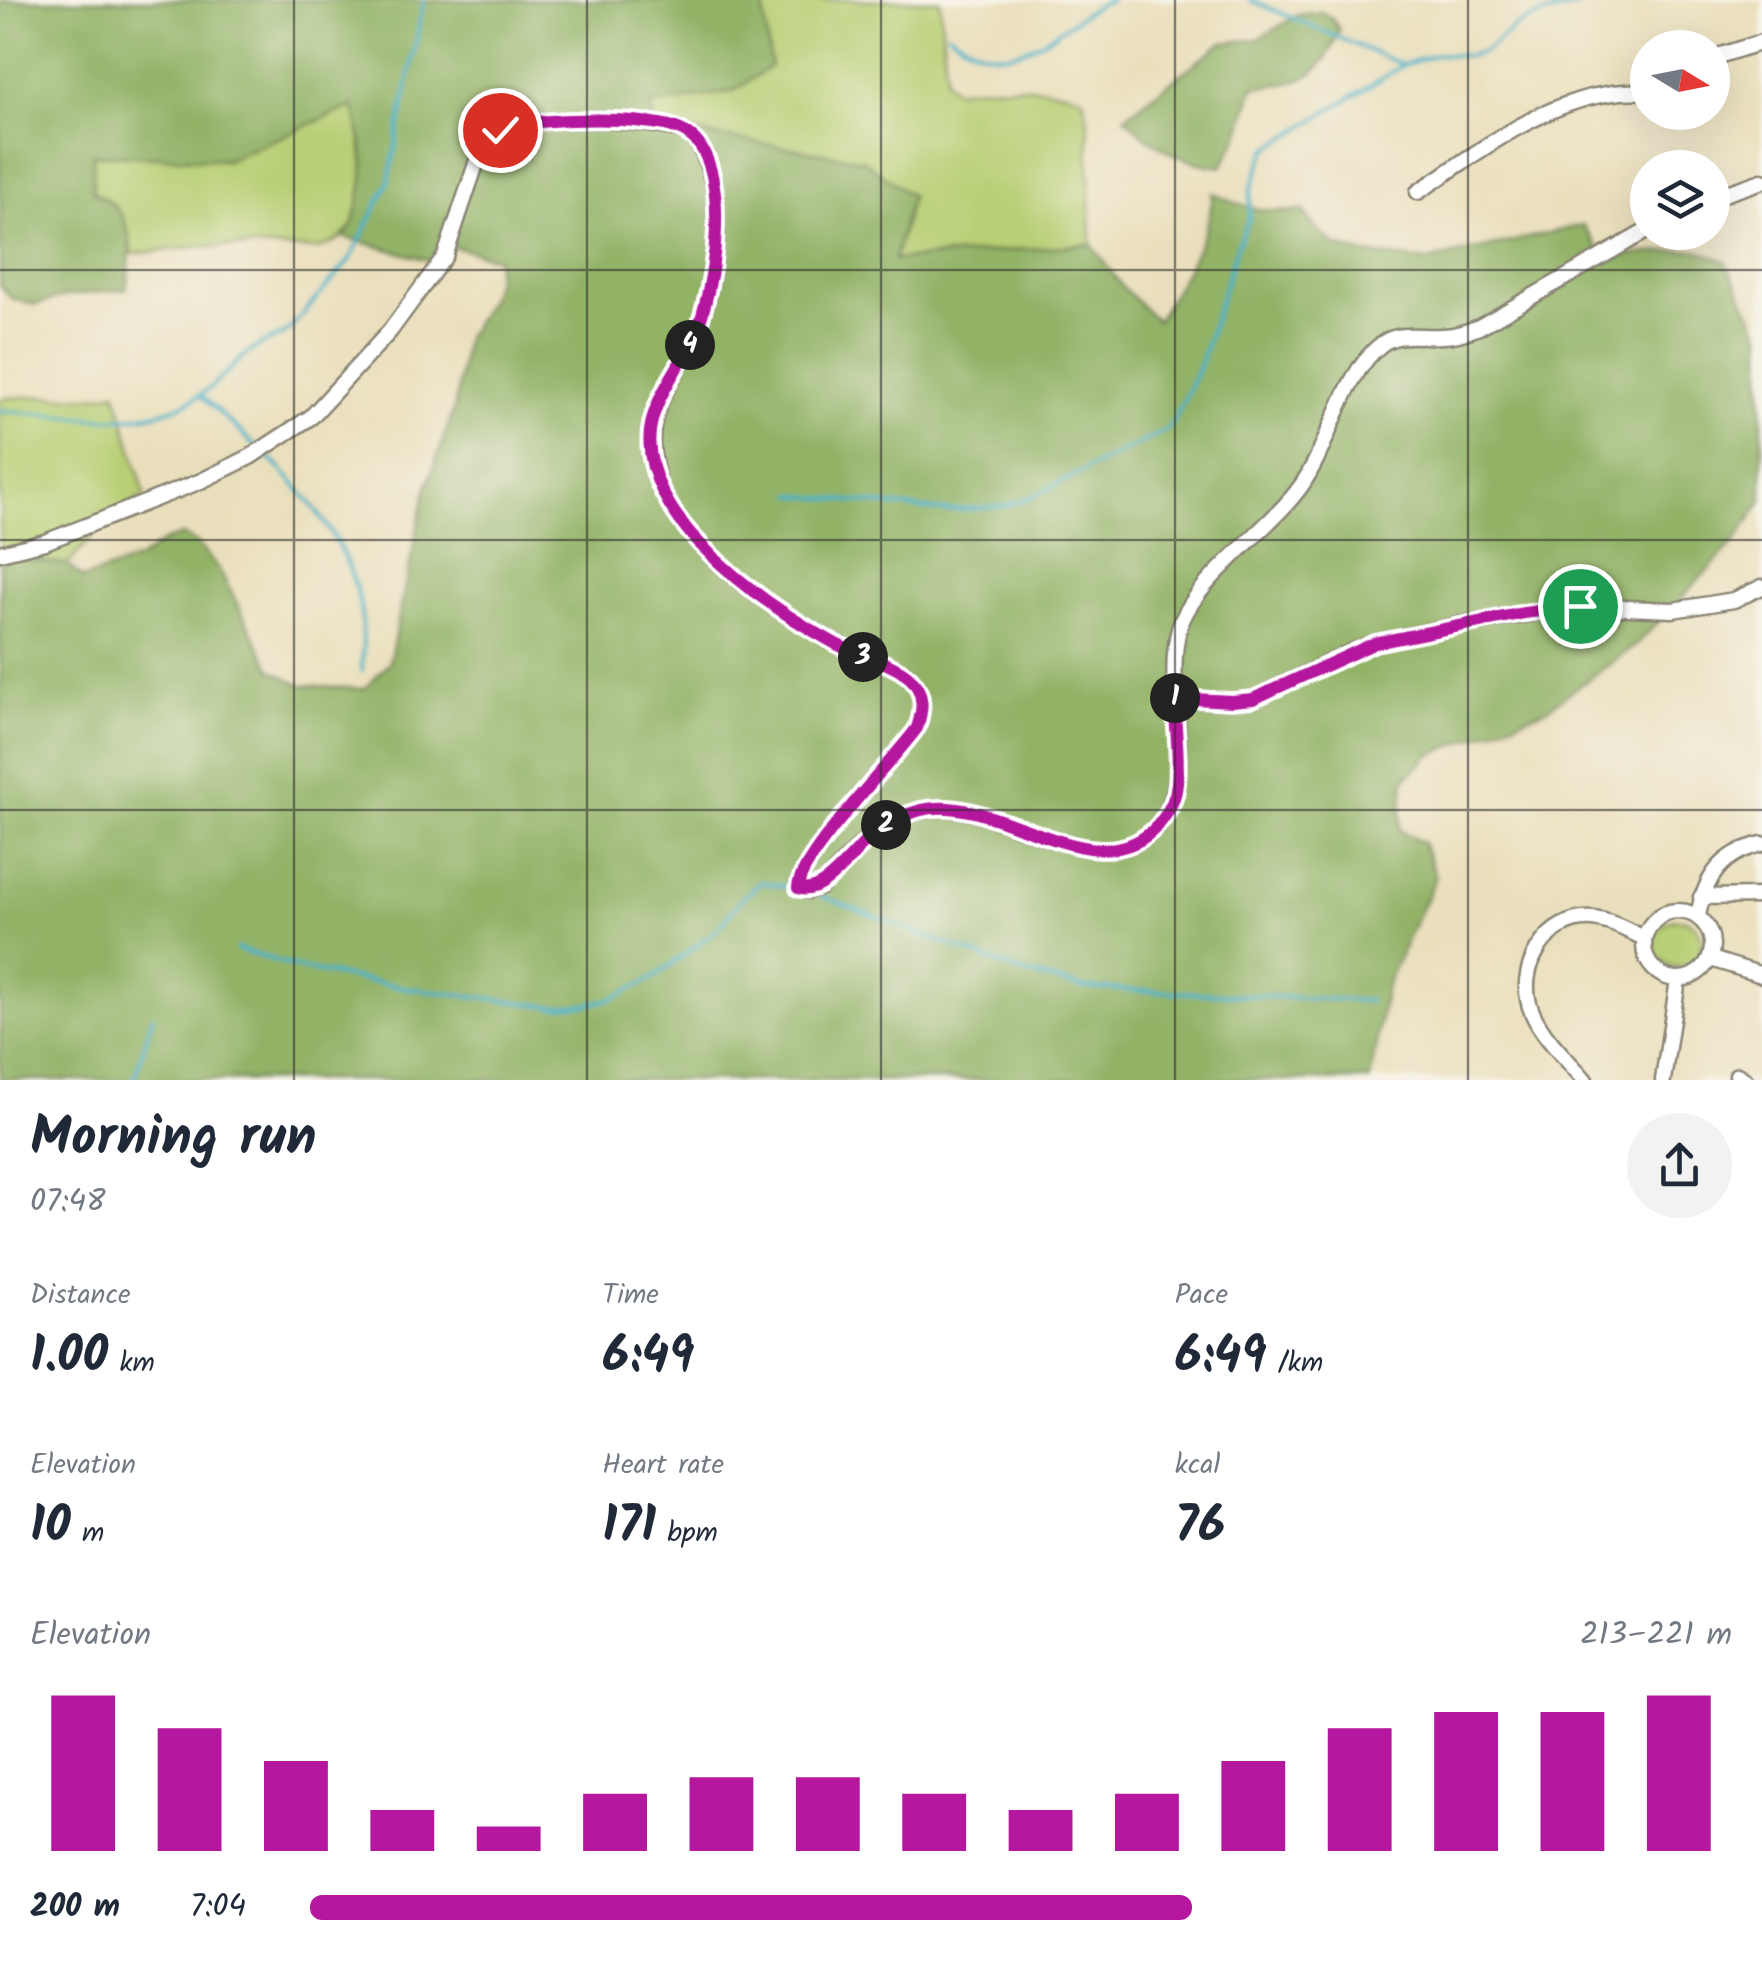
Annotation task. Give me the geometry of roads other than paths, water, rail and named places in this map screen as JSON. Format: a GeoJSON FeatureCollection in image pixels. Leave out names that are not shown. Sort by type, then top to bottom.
{"type":"FeatureCollection","features":[{"type":"Feature","properties":{"kind":"street"},"geometry":{"type":"LineString","coordinates":[[1730,52],[1762,42]]}},
{"type":"Feature","properties":{"kind":"street"},"geometry":{"type":"LineString","coordinates":[[1418,192],[1541,114],[1593,96],[1630,93]]}},
{"type":"Feature","properties":{"kind":"street"},"geometry":{"type":"LineString","coordinates":[[5,550],[67,534],[201,481],[250,457],[311,417],[390,331],[446,256],[478,158],[493,134],[506,127],[568,122],[656,123],[689,134],[697,141],[711,175],[717,204],[712,258],[696,332],[654,412],[650,435],[660,486],[672,510],[728,569],[802,625],[854,653],[902,672],[918,689],[922,704],[917,728],[818,848],[798,880],[798,888],[808,891],[820,887],[879,829],[896,818],[925,809],[983,815],[1060,841],[1111,850],[1142,840],[1166,816],[1174,799],[1178,770],[1173,668],[1179,629],[1195,600],[1302,485],[1358,372],[1382,344],[1406,336],[1450,336],[1479,328],[1630,240]]}},
{"type":"Feature","properties":{"kind":"street"},"geometry":{"type":"LineString","coordinates":[[1730,192],[1762,181]]}},
{"type":"Feature","properties":{"kind":"street"},"geometry":{"type":"LineString","coordinates":[[1174,698],[1253,699],[1363,647],[1458,625],[1580,606],[1672,610],[1734,600],[1762,587]]}},
{"type":"Feature","properties":{"kind":"street"},"geometry":{"type":"LineString","coordinates":[[1698,916],[1702,897],[1723,861],[1736,851],[1762,844]]}},
{"type":"Feature","properties":{"kind":"street"},"geometry":{"type":"LineString","coordinates":[[1702,897],[1762,896]]}},
{"type":"Feature","properties":{"kind":"street"},"geometry":{"type":"LineString","coordinates":[[1672,911],[1698,916],[1712,935],[1710,958],[1698,974],[1678,980],[1656,972],[1648,962],[1644,938],[1650,926],[1672,911]]}},
{"type":"Feature","properties":{"kind":"street"},"geometry":{"type":"LineString","coordinates":[[1585,1080],[1548,1039],[1532,1012],[1527,990],[1531,963],[1543,939],[1574,920],[1610,922],[1644,938]]}},
{"type":"Feature","properties":{"kind":"street"},"geometry":{"type":"LineString","coordinates":[[1710,958],[1762,975]]}},
{"type":"Feature","properties":{"kind":"street"},"geometry":{"type":"LineString","coordinates":[[1663,1080],[1678,980]]}},
{"type":"Feature","properties":{"kind":"waterway"},"geometry":{"type":"LineString","coordinates":[[0,411],[104,418],[155,414],[203,393],[255,348],[289,330],[350,260],[389,181],[424,0]]}},
{"type":"Feature","properties":{"kind":"waterway"},"geometry":{"type":"LineString","coordinates":[[948,33],[984,52],[1014,53],[1043,41],[1111,0]]}},
{"type":"Feature","properties":{"kind":"waterway"},"geometry":{"type":"LineString","coordinates":[[1250,0],[1403,65]]}},
{"type":"Feature","properties":{"kind":"waterway"},"geometry":{"type":"LineString","coordinates":[[793,495],[943,511],[1005,506],[1165,431],[1174,421],[1199,367],[1249,219],[1251,189],[1266,150],[1403,65],[1438,54],[1468,56],[1485,51],[1516,26],[1588,0]]}},
{"type":"Feature","properties":{"kind":"waterway"},"geometry":{"type":"LineString","coordinates":[[200,395],[256,446]]}},
{"type":"Feature","properties":{"kind":"waterway"},"geometry":{"type":"LineString","coordinates":[[263,452],[309,501],[345,558],[361,610],[362,671]]}},
{"type":"Feature","properties":{"kind":"waterway"},"geometry":{"type":"LineString","coordinates":[[237,949],[303,969],[408,988],[556,1007],[585,1005],[614,998],[655,977],[718,929],[742,898],[761,882],[792,888]]}},
{"type":"Feature","properties":{"kind":"waterway"},"geometry":{"type":"LineString","coordinates":[[816,894],[1021,972],[1085,988],[1370,1001]]}},
{"type":"Feature","properties":{"kind":"waterway"},"geometry":{"type":"LineString","coordinates":[[134,1080],[153,1016]]}}]}
